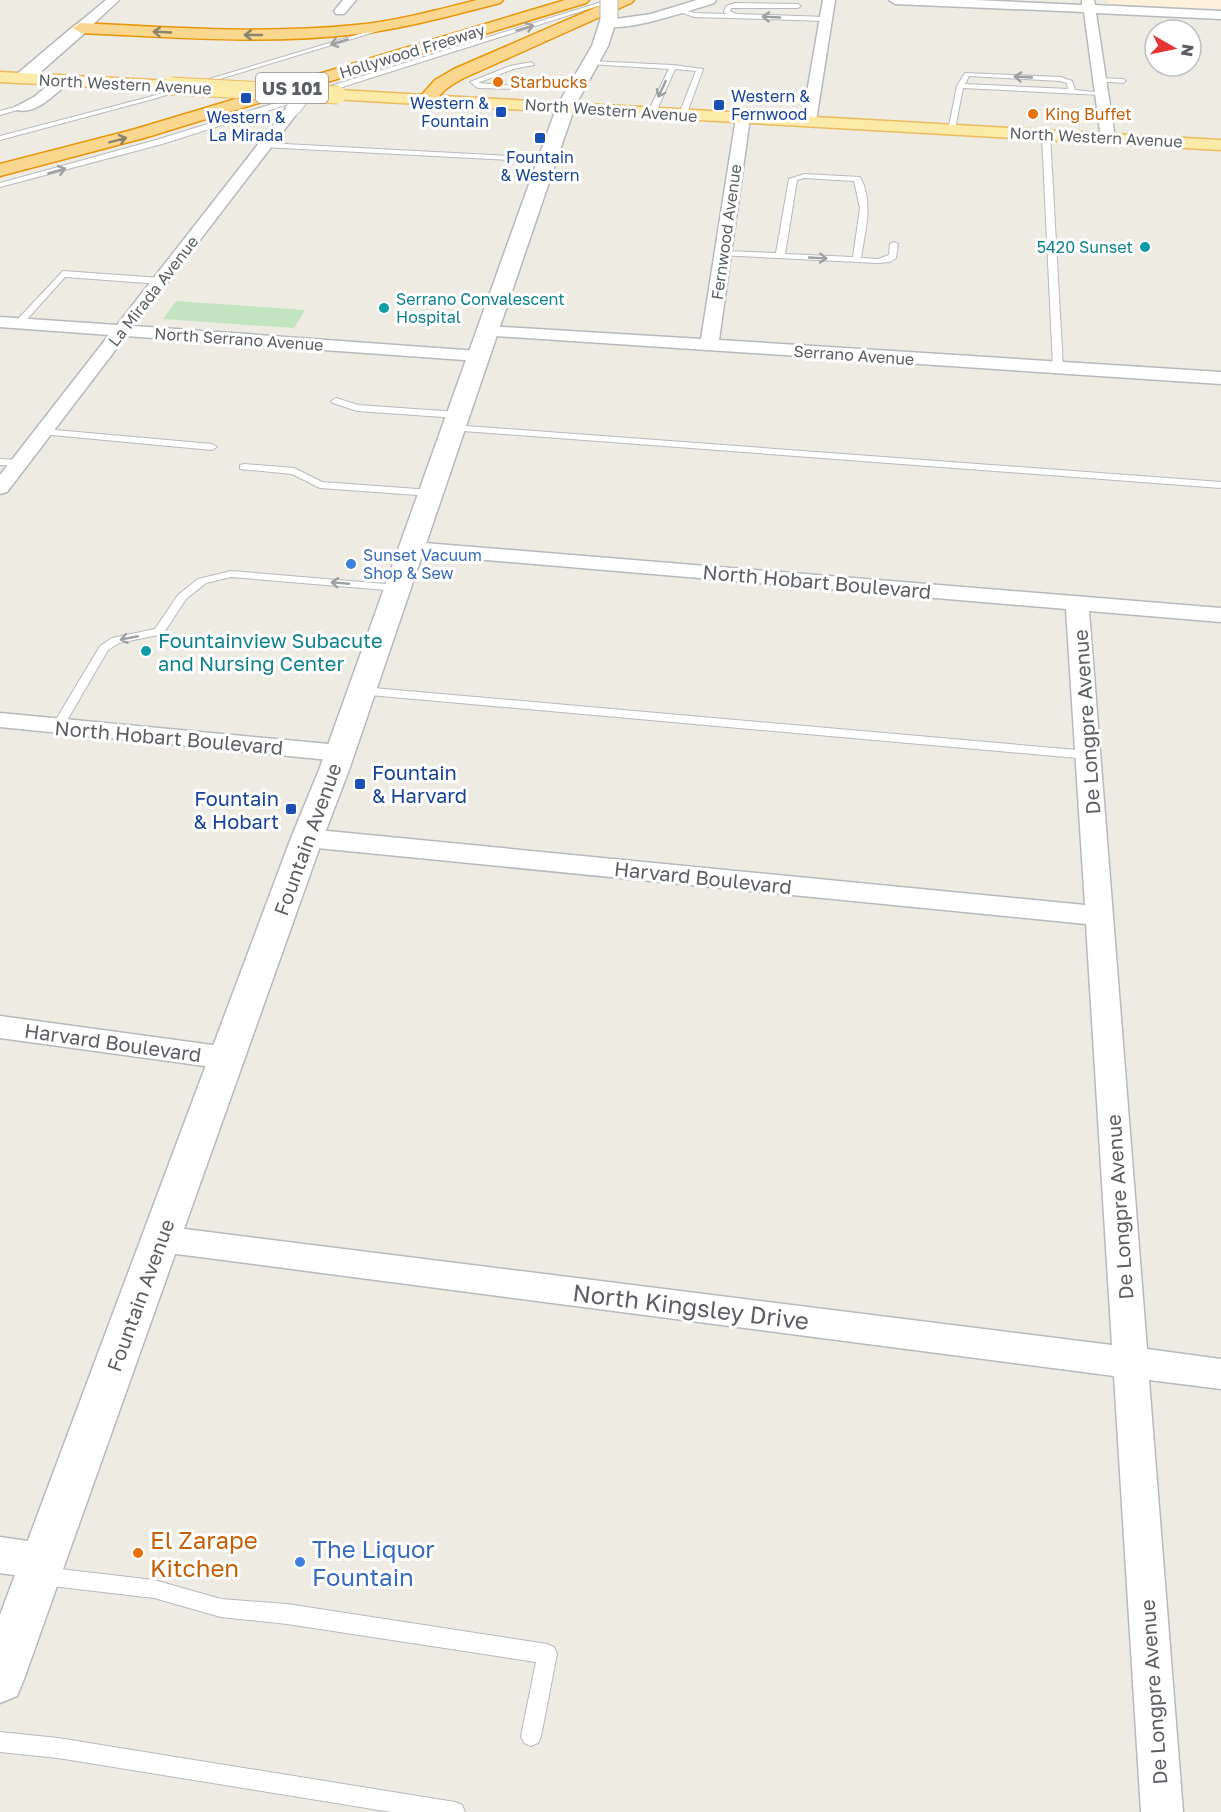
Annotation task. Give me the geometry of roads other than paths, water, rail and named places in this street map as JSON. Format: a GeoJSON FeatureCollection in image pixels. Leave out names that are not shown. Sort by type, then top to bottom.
{"type":"FeatureCollection","features":[{"type":"Feature","properties":{"kind":"highway"},"geometry":{"type":"LineString","coordinates":[[81,28],[272,36],[338,32],[395,24],[495,0]]}},
{"type":"Feature","properties":{"kind":"highway","name":"Hollywood Freeway"},"geometry":{"type":"LineString","coordinates":[[0,151],[133,116],[525,0]]}},
{"type":"Feature","properties":{"kind":"highway","name":"Hollywood Freeway"},"geometry":{"type":"LineString","coordinates":[[0,170],[149,131],[582,0]]}},
{"type":"Feature","properties":{"kind":"highway"},"geometry":{"type":"LineString","coordinates":[[427,99],[441,84],[454,75],[626,0]]}},
{"type":"Feature","properties":{"kind":"main road","name":"North Western Avenue"},"geometry":{"type":"LineString","coordinates":[[0,77],[566,106],[1221,144]]}},
{"type":"Feature","properties":{"kind":"street"},"geometry":{"type":"LineString","coordinates":[[23,78],[113,0]]}},
{"type":"Feature","properties":{"kind":"street"},"geometry":{"type":"LineString","coordinates":[[340,11],[350,0]]}},
{"type":"Feature","properties":{"kind":"street","name":"Fountain Avenue"},"geometry":{"type":"LineString","coordinates":[[0,1679],[306,838],[362,691],[566,106],[609,21],[609,0]]}},
{"type":"Feature","properties":{"kind":"street"},"geometry":{"type":"LineString","coordinates":[[609,21],[652,18],[710,0]]}},
{"type":"Feature","properties":{"kind":"street"},"geometry":{"type":"LineString","coordinates":[[809,121],[829,0]]}},
{"type":"Feature","properties":{"kind":"street"},"geometry":{"type":"LineString","coordinates":[[895,0],[1088,4],[1221,15]]}},
{"type":"Feature","properties":{"kind":"street"},"geometry":{"type":"LineString","coordinates":[[1088,4],[1108,138]]}},
{"type":"Feature","properties":{"kind":"street"},"geometry":{"type":"LineString","coordinates":[[22,107],[39,100],[63,80]]}},
{"type":"Feature","properties":{"kind":"street","name":"La Mirada Avenue"},"geometry":{"type":"LineString","coordinates":[[0,489],[305,93]]}},
{"type":"Feature","properties":{"kind":"street","name":"Fernwood Avenue"},"geometry":{"type":"LineString","coordinates":[[710,346],[743,118]]}},
{"type":"Feature","properties":{"kind":"street","name":"North Serrano Avenue"},"geometry":{"type":"LineString","coordinates":[[0,322],[124,330],[483,344]]}},
{"type":"Feature","properties":{"kind":"street","name":"Serrano Avenue"},"geometry":{"type":"LineString","coordinates":[[483,344],[710,346],[1221,378]]}},
{"type":"Feature","properties":{"kind":"street","name":"North Hobart Boulevard"},"geometry":{"type":"LineString","coordinates":[[412,548],[1221,615]]}},
{"type":"Feature","properties":{"kind":"street","name":"De Longpre Avenue"},"geometry":{"type":"LineString","coordinates":[[1077,603],[1162,1812]]}},
{"type":"Feature","properties":{"kind":"street","name":"North Hobart Boulevard"},"geometry":{"type":"LineString","coordinates":[[0,720],[339,753]]}},
{"type":"Feature","properties":{"kind":"street","name":"Harvard Boulevard"},"geometry":{"type":"LineString","coordinates":[[306,838],[1099,916]]}},
{"type":"Feature","properties":{"kind":"street","name":"Harvard Boulevard"},"geometry":{"type":"LineString","coordinates":[[0,1027],[227,1058]]}},
{"type":"Feature","properties":{"kind":"street","name":"North Kingsley Drive"},"geometry":{"type":"LineString","coordinates":[[161,1239],[1221,1374]]}},
{"type":"Feature","properties":{"kind":"street"},"geometry":{"type":"LineString","coordinates":[[0,1555],[40,1568]]}},
{"type":"Feature","properties":{"kind":"lane"},"geometry":{"type":"LineString","coordinates":[[0,184],[170,139],[614,0]]}},
{"type":"Feature","properties":{"kind":"lane"},"geometry":{"type":"LineString","coordinates":[[725,0],[735,4],[798,6]]}},
{"type":"Feature","properties":{"kind":"lane"},"geometry":{"type":"LineString","coordinates":[[733,15],[727,12],[728,7],[735,4]]}},
{"type":"Feature","properties":{"kind":"lane"},"geometry":{"type":"LineString","coordinates":[[678,10],[694,15],[826,19]]}},
{"type":"Feature","properties":{"kind":"lane"},"geometry":{"type":"LineString","coordinates":[[0,138],[151,98],[395,24]]}},
{"type":"Feature","properties":{"kind":"lane"},"geometry":{"type":"LineString","coordinates":[[590,62],[700,69],[683,114]]}},
{"type":"Feature","properties":{"kind":"lane"},"geometry":{"type":"LineString","coordinates":[[516,88],[478,86],[473,82],[512,67],[532,64]]}},
{"type":"Feature","properties":{"kind":"lane"},"geometry":{"type":"LineString","coordinates":[[652,112],[673,67]]}},
{"type":"Feature","properties":{"kind":"lane"},"geometry":{"type":"LineString","coordinates":[[951,129],[960,86],[966,75],[1050,78],[1070,82],[1072,92]]}},
{"type":"Feature","properties":{"kind":"lane"},"geometry":{"type":"LineString","coordinates":[[960,86],[1072,92],[1123,81]]}},
{"type":"Feature","properties":{"kind":"lane"},"geometry":{"type":"LineString","coordinates":[[0,112],[22,107]]}},
{"type":"Feature","properties":{"kind":"lane"},"geometry":{"type":"LineString","coordinates":[[1046,135],[1058,368]]}},
{"type":"Feature","properties":{"kind":"lane"},"geometry":{"type":"LineString","coordinates":[[266,145],[547,160]]}},
{"type":"Feature","properties":{"kind":"lane"},"geometry":{"type":"LineString","coordinates":[[780,256],[793,178],[804,176],[856,179],[861,186],[864,199],[857,260]]}},
{"type":"Feature","properties":{"kind":"lane"},"geometry":{"type":"LineString","coordinates":[[723,253],[887,260],[893,256],[894,244]]}},
{"type":"Feature","properties":{"kind":"lane"},"geometry":{"type":"LineString","coordinates":[[19,323],[63,274],[161,281]]}},
{"type":"Feature","properties":{"kind":"lane"},"geometry":{"type":"LineString","coordinates":[[336,401],[357,408],[455,421],[1221,485]]}},
{"type":"Feature","properties":{"kind":"lane"},"geometry":{"type":"LineString","coordinates":[[44,432],[212,447]]}},
{"type":"Feature","properties":{"kind":"lane"},"geometry":{"type":"LineString","coordinates":[[0,462],[20,463]]}},
{"type":"Feature","properties":{"kind":"lane"},"geometry":{"type":"LineString","coordinates":[[244,467],[294,471],[320,485],[431,493]]}},
{"type":"Feature","properties":{"kind":"lane"},"geometry":{"type":"LineString","coordinates":[[58,726],[104,648],[116,640],[159,632],[182,597],[202,581],[231,574],[398,588]]}},
{"type":"Feature","properties":{"kind":"lane"},"geometry":{"type":"LineString","coordinates":[[362,691],[1088,754]]}},
{"type":"Feature","properties":{"kind":"lane"},"geometry":{"type":"LineString","coordinates":[[40,1568],[154,1589],[222,1608],[287,1614],[547,1654],[531,1736]]}},
{"type":"Feature","properties":{"kind":"lane"},"geometry":{"type":"LineString","coordinates":[[0,1742],[58,1748],[455,1812]]}},
{"type":"Feature","properties":{"kind":"place","name":"Starbucks"},"geometry":{"type":"Point","coordinates":[498,82]}},
{"type":"Feature","properties":{"kind":"place","name":"Western & La Mirada"},"geometry":{"type":"Point","coordinates":[246,98]}},
{"type":"Feature","properties":{"kind":"place","name":"Western & Fernwood"},"geometry":{"type":"Point","coordinates":[719,105]}},
{"type":"Feature","properties":{"kind":"place","name":"Western & Fountain"},"geometry":{"type":"Point","coordinates":[501,112]}},
{"type":"Feature","properties":{"kind":"place","name":"King Buffet"},"geometry":{"type":"Point","coordinates":[1033,114]}},
{"type":"Feature","properties":{"kind":"place","name":"Fountain & Western"},"geometry":{"type":"Point","coordinates":[540,138]}},
{"type":"Feature","properties":{"kind":"place","name":"5420 Sunset"},"geometry":{"type":"Point","coordinates":[1145,247]}},
{"type":"Feature","properties":{"kind":"place","name":"Serrano Convalescent Hospital"},"geometry":{"type":"Point","coordinates":[384,308]}},
{"type":"Feature","properties":{"kind":"place","name":"Sunset Vacuum Shop & Sew"},"geometry":{"type":"Point","coordinates":[351,564]}},
{"type":"Feature","properties":{"kind":"place","name":"Fountainview Subacute and Nursing Center"},"geometry":{"type":"Point","coordinates":[146,651]}},
{"type":"Feature","properties":{"kind":"place","name":"Fountain & Harvard"},"geometry":{"type":"Point","coordinates":[360,784]}},
{"type":"Feature","properties":{"kind":"place","name":"Fountain & Hobart"},"geometry":{"type":"Point","coordinates":[291,809]}},
{"type":"Feature","properties":{"kind":"place","name":"El Zarape Kitchen"},"geometry":{"type":"Point","coordinates":[138,1553]}},
{"type":"Feature","properties":{"kind":"place","name":"The Liquor Fountain"},"geometry":{"type":"Point","coordinates":[300,1562]}}]}
